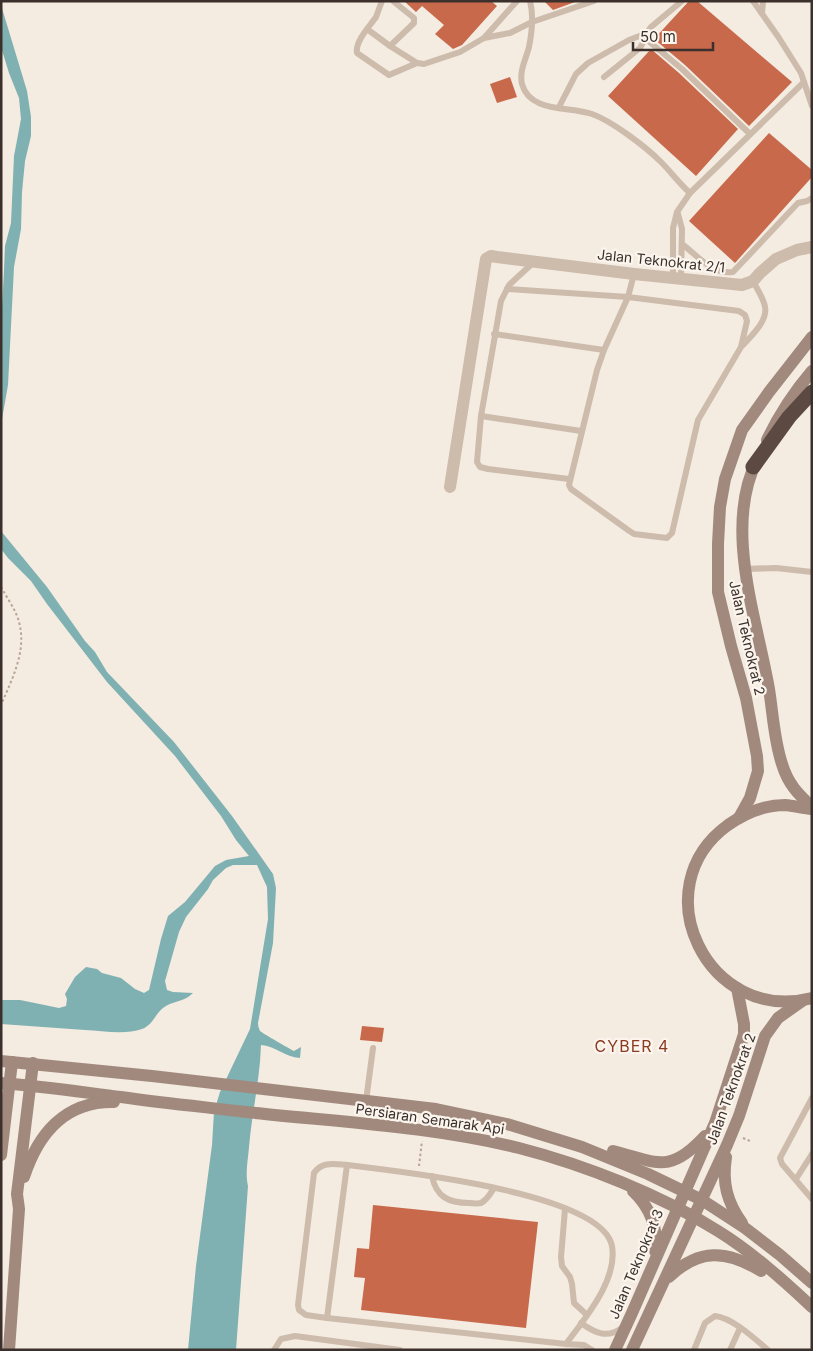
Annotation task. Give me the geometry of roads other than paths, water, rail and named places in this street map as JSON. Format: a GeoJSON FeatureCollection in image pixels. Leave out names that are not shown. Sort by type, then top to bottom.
{"type":"FeatureCollection","features":[{"type":"Feature","properties":{"kind":"highway"},"geometry":{"type":"LineString","coordinates":[[753,467],[789,417],[812,392]]}},
{"type":"Feature","properties":{"kind":"main road","name":"Jalan Teknokrat 2"},"geometry":{"type":"LineString","coordinates":[[739,818],[750,798],[758,771],[746,698],[718,592],[720,507],[725,478],[742,430],[812,337]]}},
{"type":"Feature","properties":{"kind":"main road","name":"Jalan Teknokrat 2"},"geometry":{"type":"LineString","coordinates":[[812,371],[801,383],[776,422],[753,467],[743,508],[742,529],[744,569],[769,690],[776,742],[782,766],[794,790],[812,808]]}},
{"type":"Feature","properties":{"kind":"main road"},"geometry":{"type":"LineString","coordinates":[[807,999],[776,1001],[752,996],[736,988],[716,972],[700,952],[691,928],[688,902],[692,876],[702,853],[718,833],[739,818],[761,809],[785,805],[812,808]]}},
{"type":"Feature","properties":{"kind":"main road","name":"Jalan Teknokrat 2"},"geometry":{"type":"LineString","coordinates":[[684,1190],[711,1130],[744,1034],[744,1024],[736,988]]}},
{"type":"Feature","properties":{"kind":"main road","name":"Jalan Teknokrat 2"},"geometry":{"type":"LineString","coordinates":[[702,1200],[729,1140],[765,1036],[778,1018],[807,999]]}},
{"type":"Feature","properties":{"kind":"main road"},"geometry":{"type":"LineString","coordinates":[[1,1155],[6,1062]]}},
{"type":"Feature","properties":{"kind":"main road","name":"Persiaran Semarak Api"},"geometry":{"type":"LineString","coordinates":[[6,1062],[33,1063],[366,1101],[473,1116],[507,1124],[574,1144],[684,1190],[745,1228],[812,1283]]}},
{"type":"Feature","properties":{"kind":"main road"},"geometry":{"type":"LineString","coordinates":[[20,1208],[17,1194],[33,1063]]}},
{"type":"Feature","properties":{"kind":"main road","name":"Persiaran Semarak Api"},"geometry":{"type":"LineString","coordinates":[[5,1083],[157,1102],[423,1131],[519,1148],[561,1161],[628,1186],[693,1216],[748,1253],[812,1307]]}},
{"type":"Feature","properties":{"kind":"main road"},"geometry":{"type":"LineString","coordinates":[[9,1350],[12,1294],[24,1179],[32,1156],[41,1139],[51,1127],[79,1108],[100,1103],[157,1102]]}},
{"type":"Feature","properties":{"kind":"main road"},"geometry":{"type":"LineString","coordinates":[[574,1144],[618,1152],[645,1161],[661,1163],[671,1161],[690,1151],[711,1130]]}},
{"type":"Feature","properties":{"kind":"main road"},"geometry":{"type":"LineString","coordinates":[[729,1140],[725,1164],[726,1192],[731,1206],[745,1228]]}},
{"type":"Feature","properties":{"kind":"main road"},"geometry":{"type":"LineString","coordinates":[[628,1186],[643,1201],[652,1220],[656,1243],[651,1268]]}},
{"type":"Feature","properties":{"kind":"main road","name":"Jalan Teknokrat 3"},"geometry":{"type":"LineString","coordinates":[[615,1350],[684,1190]]}},
{"type":"Feature","properties":{"kind":"main road"},"geometry":{"type":"LineString","coordinates":[[632,1350],[702,1200]]}},
{"type":"Feature","properties":{"kind":"main road"},"geometry":{"type":"LineString","coordinates":[[664,1281],[681,1265],[689,1261],[708,1256],[726,1255],[748,1263],[801,1297]]}},
{"type":"Feature","properties":{"kind":"street"},"geometry":{"type":"LineString","coordinates":[[753,281],[776,259],[797,250],[812,247]]}},
{"type":"Feature","properties":{"kind":"street","name":"Jalan Teknokrat 2/1"},"geometry":{"type":"LineString","coordinates":[[450,487],[486,259],[496,256],[634,274],[742,285],[753,281]]}},
{"type":"Feature","properties":{"kind":"lane"},"geometry":{"type":"LineString","coordinates":[[382,1],[377,15],[356,50],[357,53],[389,74],[417,63],[431,62],[460,52],[484,38],[517,1]]}},
{"type":"Feature","properties":{"kind":"lane"},"geometry":{"type":"LineString","coordinates":[[390,46],[414,23],[414,18],[393,1]]}},
{"type":"Feature","properties":{"kind":"lane"},"geometry":{"type":"LineString","coordinates":[[530,1],[533,12],[532,22],[529,46],[522,70],[522,83],[527,95],[540,105],[592,114],[617,127],[659,160],[690,193]]}},
{"type":"Feature","properties":{"kind":"lane"},"geometry":{"type":"LineString","coordinates":[[484,38],[510,33],[532,22],[594,1]]}},
{"type":"Feature","properties":{"kind":"lane"},"geometry":{"type":"LineString","coordinates":[[604,77],[640,48],[651,27],[682,1]]}},
{"type":"Feature","properties":{"kind":"lane"},"geometry":{"type":"LineString","coordinates":[[753,1],[801,73],[812,106]]}},
{"type":"Feature","properties":{"kind":"lane"},"geometry":{"type":"LineString","coordinates":[[762,13],[763,1]]}},
{"type":"Feature","properties":{"kind":"lane"},"geometry":{"type":"LineString","coordinates":[[367,29],[417,63]]}},
{"type":"Feature","properties":{"kind":"lane"},"geometry":{"type":"LineString","coordinates":[[559,107],[576,74],[588,63],[629,40],[646,36]]}},
{"type":"Feature","properties":{"kind":"lane"},"geometry":{"type":"LineString","coordinates":[[646,36],[750,134]]}},
{"type":"Feature","properties":{"kind":"lane"},"geometry":{"type":"LineString","coordinates":[[677,278],[673,228],[677,212],[690,193],[804,82]]}},
{"type":"Feature","properties":{"kind":"lane"},"geometry":{"type":"LineString","coordinates":[[682,244],[711,268],[725,273],[733,272],[798,203],[807,202],[812,198]]}},
{"type":"Feature","properties":{"kind":"lane"},"geometry":{"type":"LineString","coordinates":[[677,212],[682,229],[682,244],[677,278]]}},
{"type":"Feature","properties":{"kind":"lane"},"geometry":{"type":"LineString","coordinates":[[534,262],[515,278],[506,289],[501,301],[481,416],[477,462],[480,467],[569,479]]}},
{"type":"Feature","properties":{"kind":"lane"},"geometry":{"type":"LineString","coordinates":[[634,274],[628,297],[604,350],[569,479],[569,485],[571,489],[634,534],[667,538],[670,537],[698,420],[741,347],[764,316],[765,308],[753,281]]}},
{"type":"Feature","properties":{"kind":"lane"},"geometry":{"type":"LineString","coordinates":[[506,289],[628,297],[742,312],[747,321],[741,347]]}},
{"type":"Feature","properties":{"kind":"lane"},"geometry":{"type":"LineString","coordinates":[[494,334],[604,350]]}},
{"type":"Feature","properties":{"kind":"lane"},"geometry":{"type":"LineString","coordinates":[[481,416],[582,430]]}},
{"type":"Feature","properties":{"kind":"lane"},"geometry":{"type":"LineString","coordinates":[[744,569],[776,568],[812,572]]}},
{"type":"Feature","properties":{"kind":"lane"},"geometry":{"type":"LineString","coordinates":[[366,1101],[373,1048]]}},
{"type":"Feature","properties":{"kind":"lane"},"geometry":{"type":"LineString","coordinates":[[812,1098],[780,1158],[782,1164],[812,1199]]}},
{"type":"Feature","properties":{"kind":"lane"},"geometry":{"type":"LineString","coordinates":[[796,1179],[812,1154]]}},
{"type":"Feature","properties":{"kind":"lane"},"geometry":{"type":"LineString","coordinates":[[566,1344],[587,1315],[605,1284],[613,1256],[610,1238],[605,1231],[593,1222],[550,1202],[494,1188],[432,1176],[347,1165],[324,1164],[319,1166],[314,1173],[298,1305],[299,1310],[303,1314],[327,1318],[584,1346],[592,1350]]}},
{"type":"Feature","properties":{"kind":"lane"},"geometry":{"type":"LineString","coordinates":[[327,1318],[347,1165]]}},
{"type":"Feature","properties":{"kind":"lane"},"geometry":{"type":"LineString","coordinates":[[432,1176],[434,1186],[439,1194],[452,1202],[479,1204],[487,1199],[494,1188]]}},
{"type":"Feature","properties":{"kind":"lane"},"geometry":{"type":"LineString","coordinates":[[566,1209],[561,1257],[562,1266],[570,1277],[574,1303],[587,1315]]}},
{"type":"Feature","properties":{"kind":"lane"},"geometry":{"type":"LineString","coordinates":[[694,1350],[710,1318],[721,1317],[740,1328],[767,1349]]}},
{"type":"Feature","properties":{"kind":"lane"},"geometry":{"type":"LineString","coordinates":[[581,1323],[603,1335],[610,1334],[627,1324]]}},
{"type":"Feature","properties":{"kind":"lane"},"geometry":{"type":"LineString","coordinates":[[730,1350],[740,1328]]}},
{"type":"Feature","properties":{"kind":"lane"},"geometry":{"type":"LineString","coordinates":[[274,1350],[281,1339],[294,1336],[400,1350]]}},
{"type":"Feature","properties":{"kind":"water"},"geometry":{"type":"Polygon","coordinates":[[[1,5],[27,91],[31,117],[31,136],[25,161],[21,229],[14,267],[8,385],[1,425],[1,327],[5,246],[11,223],[14,156],[21,119],[19,98],[1,47],[1,5]]]}},
{"type":"Feature","properties":{"kind":"water"},"geometry":{"type":"Polygon","coordinates":[[[1,531],[47,587],[85,641],[95,652],[107,672],[174,742],[232,816],[273,874],[276,888],[273,943],[258,1025],[260,1031],[294,1051],[301,1047],[300,1058],[261,1045],[247,1166],[248,1186],[236,1350],[188,1350],[196,1266],[212,1145],[214,1112],[220,1092],[250,1029],[268,919],[267,887],[257,865],[233,865],[226,868],[213,880],[186,917],[179,932],[165,981],[167,990],[193,993],[163,1008],[146,1027],[135,1031],[114,1032],[1,1024],[1,1000],[20,1000],[59,1008],[66,1006],[67,999],[65,994],[75,977],[86,967],[121,978],[135,989],[144,993],[149,990],[168,916],[185,902],[215,866],[226,860],[249,856],[175,756],[107,682],[31,581],[1,549],[1,531]]]}},
{"type":"Feature","properties":{"kind":"district","name":"CYBER 4"},"geometry":{"type":"Point","coordinates":[632,1046]}}]}
